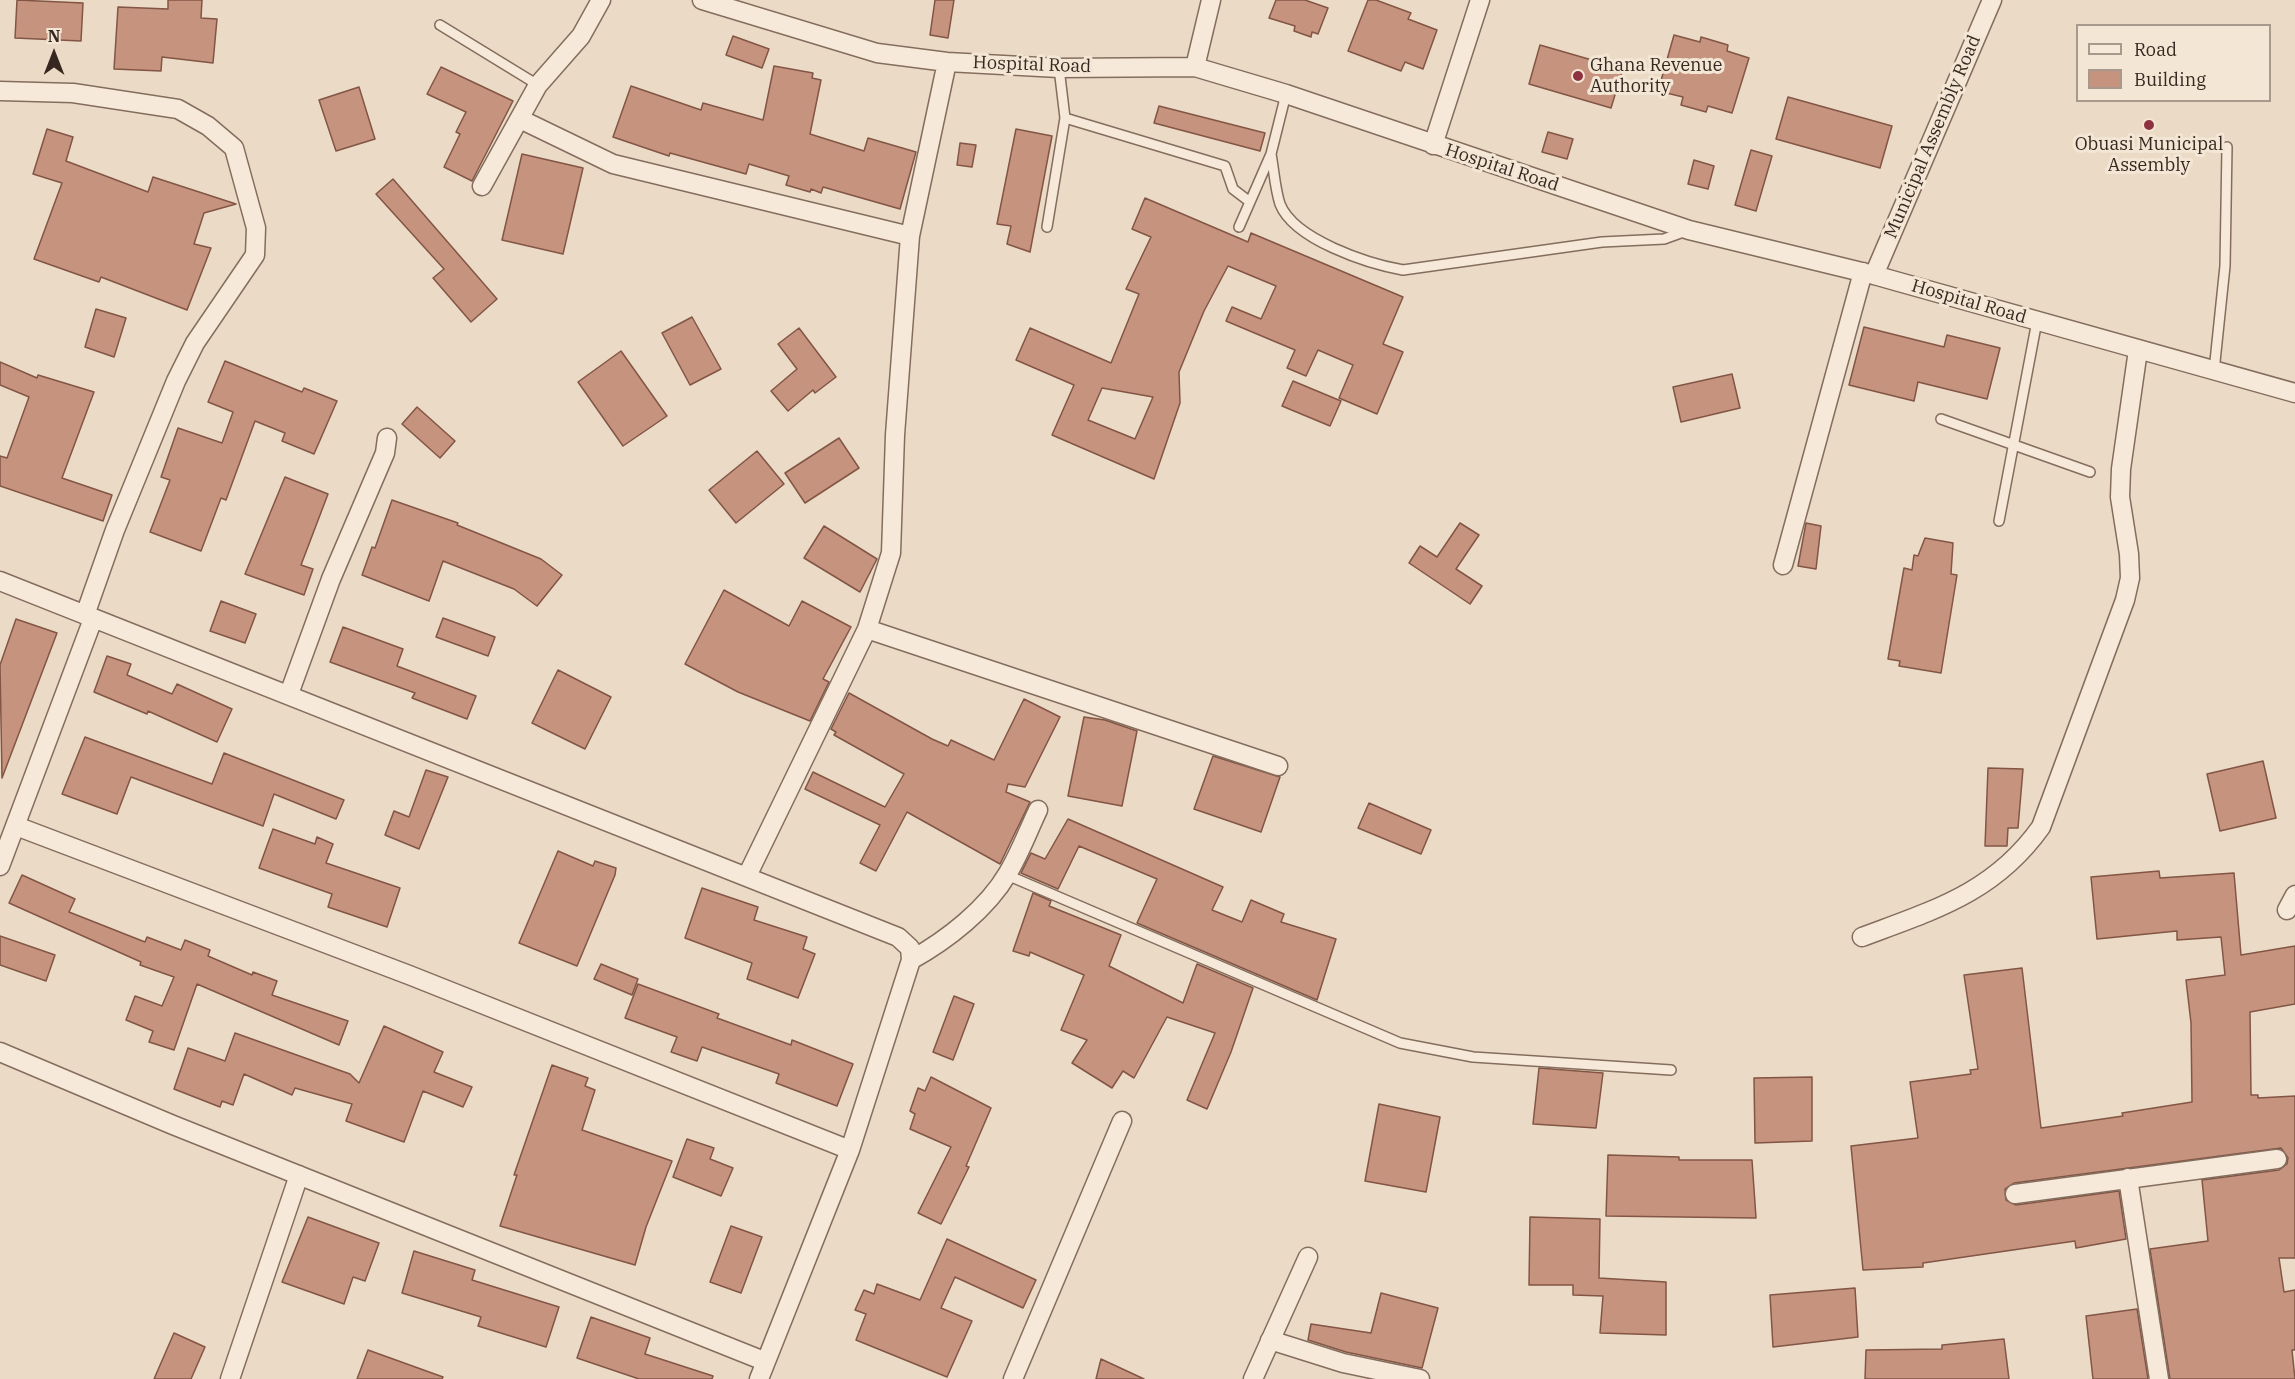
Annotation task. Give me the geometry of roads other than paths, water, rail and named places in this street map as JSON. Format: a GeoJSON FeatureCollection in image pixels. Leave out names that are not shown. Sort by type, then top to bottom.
{"type":"FeatureCollection","features":[{"type":"Feature","properties":{"kind":"street"},"geometry":{"type":"LineString","coordinates":[[482,186],[538,85],[581,36],[601,0]]}},
{"type":"Feature","properties":{"kind":"street","name":"Hospital Road"},"geometry":{"type":"LineString","coordinates":[[702,0],[877,53],[947,62],[1059,68],[1195,67],[1286,94],[1689,230],[1868,273],[2295,393]]}},
{"type":"Feature","properties":{"kind":"street"},"geometry":{"type":"LineString","coordinates":[[1195,67],[1211,0]]}},
{"type":"Feature","properties":{"kind":"street"},"geometry":{"type":"LineString","coordinates":[[1433,145],[1480,0]]}},
{"type":"Feature","properties":{"kind":"street","name":"Municipal Assembly Road"},"geometry":{"type":"LineString","coordinates":[[1783,565],[1868,273],[1992,0]]}},
{"type":"Feature","properties":{"kind":"street"},"geometry":{"type":"LineString","coordinates":[[747,876],[867,629],[891,553],[896,424],[910,236],[947,62]]}},
{"type":"Feature","properties":{"kind":"street"},"geometry":{"type":"LineString","coordinates":[[0,91],[73,93],[178,109],[198,120],[234,148],[256,228],[255,255],[195,343],[176,381],[116,530],[89,617],[0,866]]}},
{"type":"Feature","properties":{"kind":"street"},"geometry":{"type":"LineString","coordinates":[[520,119],[613,164],[910,236]]}},
{"type":"Feature","properties":{"kind":"street"},"geometry":{"type":"LineString","coordinates":[[1862,938],[1965,897],[2025,850],[2041,827],[2125,600],[2130,578],[2128,535],[2120,497],[2121,469],[2138,350]]}},
{"type":"Feature","properties":{"kind":"street"},"geometry":{"type":"LineString","coordinates":[[289,694],[331,579],[385,453],[387,438]]}},
{"type":"Feature","properties":{"kind":"street"},"geometry":{"type":"LineString","coordinates":[[0,581],[747,876],[898,937],[910,948],[911,960],[850,1150],[764,1361],[759,1379]]}},
{"type":"Feature","properties":{"kind":"street"},"geometry":{"type":"LineString","coordinates":[[867,629],[1278,766]]}},
{"type":"Feature","properties":{"kind":"street"},"geometry":{"type":"LineString","coordinates":[[911,960],[944,942],[969,919],[1007,875],[1038,810]]}},
{"type":"Feature","properties":{"kind":"street"},"geometry":{"type":"LineString","coordinates":[[16,826],[409,975],[850,1150]]}},
{"type":"Feature","properties":{"kind":"street"},"geometry":{"type":"LineString","coordinates":[[0,1053],[764,1361]]}},
{"type":"Feature","properties":{"kind":"street"},"geometry":{"type":"LineString","coordinates":[[1013,1379],[1122,1121]]}},
{"type":"Feature","properties":{"kind":"street"},"geometry":{"type":"LineString","coordinates":[[2015,1194],[2277,1159]]}},
{"type":"Feature","properties":{"kind":"street"},"geometry":{"type":"LineString","coordinates":[[230,1379],[299,1175]]}},
{"type":"Feature","properties":{"kind":"street"},"geometry":{"type":"LineString","coordinates":[[2128,1178],[2160,1379]]}},
{"type":"Feature","properties":{"kind":"street"},"geometry":{"type":"LineString","coordinates":[[1253,1379],[1308,1257]]}},
{"type":"Feature","properties":{"kind":"street"},"geometry":{"type":"LineString","coordinates":[[1270,1340],[1343,1363],[1420,1379]]}},
{"type":"Feature","properties":{"kind":"lane"},"geometry":{"type":"LineString","coordinates":[[440,24],[538,85]]}},
{"type":"Feature","properties":{"kind":"lane"},"geometry":{"type":"LineString","coordinates":[[1047,227],[1065,118],[1059,68]]}},
{"type":"Feature","properties":{"kind":"lane"},"geometry":{"type":"LineString","coordinates":[[1239,227],[1271,154],[1286,94]]}},
{"type":"Feature","properties":{"kind":"lane"},"geometry":{"type":"LineString","coordinates":[[1065,118],[1225,166],[1233,189],[1250,202]]}},
{"type":"Feature","properties":{"kind":"lane"},"geometry":{"type":"LineString","coordinates":[[2214,371],[2225,266],[2227,147]]}},
{"type":"Feature","properties":{"kind":"lane"},"geometry":{"type":"LineString","coordinates":[[1271,154],[1281,206],[1296,223],[1324,244],[1370,264],[1403,270],[1602,242],[1664,239],[1689,230]]}},
{"type":"Feature","properties":{"kind":"lane"},"geometry":{"type":"LineString","coordinates":[[1999,521],[2037,321]]}},
{"type":"Feature","properties":{"kind":"lane"},"geometry":{"type":"LineString","coordinates":[[1941,419],[2090,472]]}},
{"type":"Feature","properties":{"kind":"lane"},"geometry":{"type":"LineString","coordinates":[[1007,875],[1312,1008],[1400,1043],[1473,1057],[1671,1070]]}},
{"type":"Feature","properties":{"kind":"place","name":"Ghana Revenue Authority"},"geometry":{"type":"Point","coordinates":[1578,76]}},
{"type":"Feature","properties":{"kind":"place","name":"Obuasi Municipal Assembly"},"geometry":{"type":"Point","coordinates":[2149,125]}}]}
